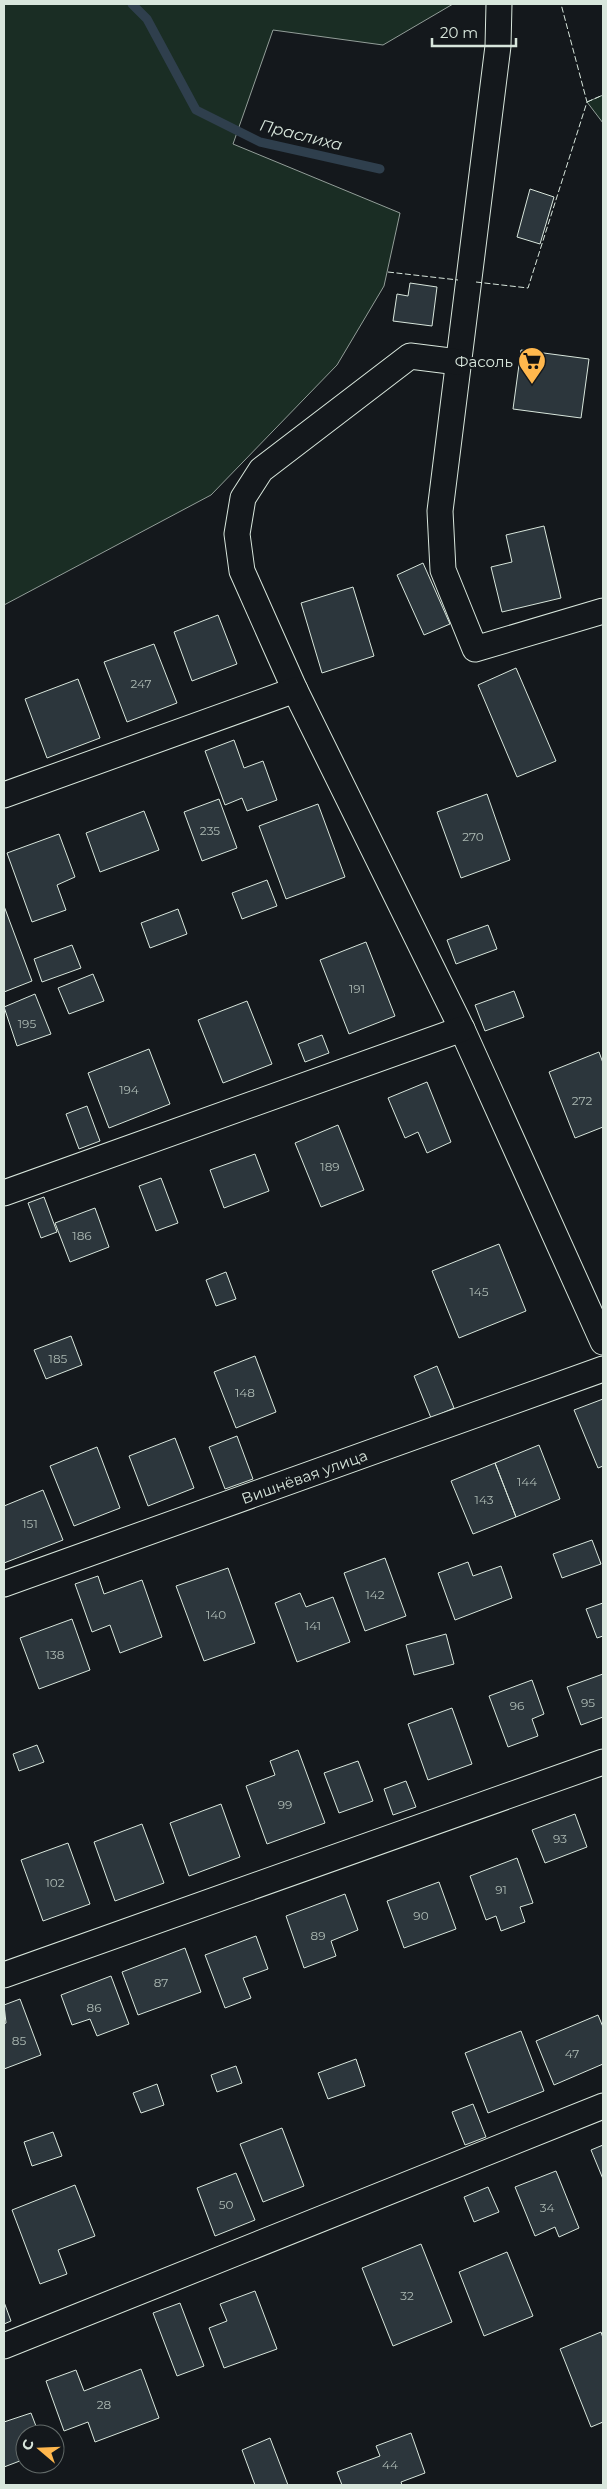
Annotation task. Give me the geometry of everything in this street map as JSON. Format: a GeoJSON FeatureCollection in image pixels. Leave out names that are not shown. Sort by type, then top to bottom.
{"type":"FeatureCollection","features":[{"type":"Feature","properties":{"kind":"street"},"geometry":{"type":"LineString","coordinates":[[499,4],[498,46],[440,511],[443,570],[475,649],[603,611]]}},
{"type":"Feature","properties":{"kind":"street"},"geometry":{"type":"LineString","coordinates":[[458,362],[410,356],[261,470],[243,498],[237,534],[242,571],[296,690],[462,1029],[603,1342]]}},
{"type":"Feature","properties":{"kind":"street"},"geometry":{"type":"LineString","coordinates":[[4,795],[296,690]]}},
{"type":"Feature","properties":{"kind":"street"},"geometry":{"type":"LineString","coordinates":[[4,1192],[462,1029]]}},
{"type":"Feature","properties":{"kind":"street","name":"Вишнёвая улица"},"geometry":{"type":"LineString","coordinates":[[4,1584],[603,1369]]}},
{"type":"Feature","properties":{"kind":"street"},"geometry":{"type":"LineString","coordinates":[[4,1975],[603,1762]]}},
{"type":"Feature","properties":{"kind":"street"},"geometry":{"type":"LineString","coordinates":[[4,2346],[603,2106]]}},
{"type":"Feature","properties":{"kind":"green space"},"geometry":{"type":"Polygon","coordinates":[[[4,4],[453,4],[383,45],[273,30],[233,144],[400,213],[384,286],[337,365],[211,495],[4,605],[4,4]]]}},
{"type":"Feature","properties":{"kind":"green space"},"geometry":{"type":"Polygon","coordinates":[[[603,95],[603,123],[587,102],[603,95]]]}},
{"type":"Feature","properties":{"kind":"building"},"geometry":{"type":"Polygon","coordinates":[[[530,189],[554,197],[540,244],[517,237],[530,189]]]}},
{"type":"Feature","properties":{"kind":"building"},"geometry":{"type":"Polygon","coordinates":[[[410,283],[437,287],[432,326],[393,321],[397,294],[408,296],[410,283]]]}},
{"type":"Feature","properties":{"kind":"building"},"geometry":{"type":"Polygon","coordinates":[[[521,350],[589,359],[581,418],[513,409],[521,350]]]}},
{"type":"Feature","properties":{"kind":"building"},"geometry":{"type":"Polygon","coordinates":[[[544,526],[561,598],[502,612],[491,567],[512,562],[506,535],[544,526]]]}},
{"type":"Feature","properties":{"kind":"building"},"geometry":{"type":"Polygon","coordinates":[[[423,563],[450,624],[424,635],[397,575],[423,563]]]}},
{"type":"Feature","properties":{"kind":"building"},"geometry":{"type":"Polygon","coordinates":[[[353,587],[374,656],[322,673],[301,603],[353,587]]]}},
{"type":"Feature","properties":{"kind":"building"},"geometry":{"type":"Polygon","coordinates":[[[218,615],[237,664],[192,681],[174,632],[218,615]]]}},
{"type":"Feature","properties":{"kind":"building"},"geometry":{"type":"Polygon","coordinates":[[[154,644],[177,703],[127,722],[104,662],[154,644]]]}},
{"type":"Feature","properties":{"kind":"building"},"geometry":{"type":"Polygon","coordinates":[[[516,668],[556,761],[517,777],[478,685],[516,668]]]}},
{"type":"Feature","properties":{"kind":"building"},"geometry":{"type":"Polygon","coordinates":[[[78,679],[100,738],[47,758],[25,699],[78,679]]]}},
{"type":"Feature","properties":{"kind":"building"},"geometry":{"type":"Polygon","coordinates":[[[234,740],[244,768],[263,761],[277,800],[247,811],[242,798],[225,805],[205,751],[234,740]]]}},
{"type":"Feature","properties":{"kind":"building"},"geometry":{"type":"Polygon","coordinates":[[[487,794],[510,860],[461,878],[437,812],[487,794]]]}},
{"type":"Feature","properties":{"kind":"building"},"geometry":{"type":"Polygon","coordinates":[[[219,799],[237,848],[202,861],[184,812],[219,799]]]}},
{"type":"Feature","properties":{"kind":"building"},"geometry":{"type":"Polygon","coordinates":[[[318,804],[345,877],[286,899],[259,826],[318,804]]]}},
{"type":"Feature","properties":{"kind":"building"},"geometry":{"type":"Polygon","coordinates":[[[144,811],[159,850],[100,872],[86,833],[144,811]]]}},
{"type":"Feature","properties":{"kind":"building"},"geometry":{"type":"Polygon","coordinates":[[[59,834],[75,877],[57,885],[66,910],[32,922],[7,853],[59,834]]]}},
{"type":"Feature","properties":{"kind":"building"},"geometry":{"type":"Polygon","coordinates":[[[267,880],[277,906],[242,919],[232,893],[267,880]]]}},
{"type":"Feature","properties":{"kind":"building"},"geometry":{"type":"Polygon","coordinates":[[[4,906],[32,981],[4,992],[4,906]]]}},
{"type":"Feature","properties":{"kind":"building"},"geometry":{"type":"Polygon","coordinates":[[[178,909],[187,934],[150,948],[141,923],[178,909]]]}},
{"type":"Feature","properties":{"kind":"building"},"geometry":{"type":"Polygon","coordinates":[[[488,925],[497,949],[456,964],[447,940],[488,925]]]}},
{"type":"Feature","properties":{"kind":"building"},"geometry":{"type":"Polygon","coordinates":[[[366,942],[395,1016],[349,1034],[320,960],[366,942]]]}},
{"type":"Feature","properties":{"kind":"building"},"geometry":{"type":"Polygon","coordinates":[[[72,945],[81,968],[42,982],[34,959],[72,945]]]}},
{"type":"Feature","properties":{"kind":"building"},"geometry":{"type":"Polygon","coordinates":[[[93,974],[104,1001],[69,1014],[58,988],[93,974]]]}},
{"type":"Feature","properties":{"kind":"building"},"geometry":{"type":"Polygon","coordinates":[[[514,991],[524,1017],[485,1031],[475,1005],[514,991]]]}},
{"type":"Feature","properties":{"kind":"building"},"geometry":{"type":"Polygon","coordinates":[[[35,994],[51,1034],[17,1046],[4,1007],[35,994]]]}},
{"type":"Feature","properties":{"kind":"building"},"geometry":{"type":"Polygon","coordinates":[[[247,1001],[272,1064],[223,1083],[198,1020],[247,1001]]]}},
{"type":"Feature","properties":{"kind":"building"},"geometry":{"type":"Polygon","coordinates":[[[322,1035],[329,1053],[305,1062],[298,1044],[322,1035]]]}},
{"type":"Feature","properties":{"kind":"building"},"geometry":{"type":"Polygon","coordinates":[[[149,1049],[170,1104],[109,1128],[88,1073],[149,1049]]]}},
{"type":"Feature","properties":{"kind":"building"},"geometry":{"type":"Polygon","coordinates":[[[599,1052],[603,1063],[603,1127],[575,1138],[549,1072],[599,1052]]]}},
{"type":"Feature","properties":{"kind":"building"},"geometry":{"type":"Polygon","coordinates":[[[427,1082],[451,1142],[427,1153],[418,1132],[405,1138],[388,1098],[427,1082]]]}},
{"type":"Feature","properties":{"kind":"building"},"geometry":{"type":"Polygon","coordinates":[[[87,1106],[100,1141],[79,1149],[66,1114],[87,1106]]]}},
{"type":"Feature","properties":{"kind":"building"},"geometry":{"type":"Polygon","coordinates":[[[338,1125],[364,1190],[321,1207],[295,1143],[338,1125]]]}},
{"type":"Feature","properties":{"kind":"building"},"geometry":{"type":"Polygon","coordinates":[[[255,1154],[269,1191],[224,1208],[210,1170],[255,1154]]]}},
{"type":"Feature","properties":{"kind":"building"},"geometry":{"type":"Polygon","coordinates":[[[161,1178],[178,1223],[156,1231],[139,1186],[161,1178]]]}},
{"type":"Feature","properties":{"kind":"building"},"geometry":{"type":"Polygon","coordinates":[[[44,1197],[57,1232],[41,1238],[28,1203],[44,1197]]]}},
{"type":"Feature","properties":{"kind":"building"},"geometry":{"type":"Polygon","coordinates":[[[95,1208],[109,1247],[70,1262],[55,1223],[95,1208]]]}},
{"type":"Feature","properties":{"kind":"building"},"geometry":{"type":"Polygon","coordinates":[[[499,1244],[526,1311],[459,1338],[432,1271],[499,1244]]]}},
{"type":"Feature","properties":{"kind":"building"},"geometry":{"type":"Polygon","coordinates":[[[226,1272],[236,1299],[216,1306],[206,1280],[226,1272]]]}},
{"type":"Feature","properties":{"kind":"building"},"geometry":{"type":"Polygon","coordinates":[[[71,1336],[82,1365],[46,1379],[34,1350],[71,1336]]]}},
{"type":"Feature","properties":{"kind":"building"},"geometry":{"type":"Polygon","coordinates":[[[255,1356],[276,1412],[236,1428],[214,1372],[255,1356]]]}},
{"type":"Feature","properties":{"kind":"building"},"geometry":{"type":"Polygon","coordinates":[[[437,1366],[454,1408],[431,1418],[414,1376],[437,1366]]]}},
{"type":"Feature","properties":{"kind":"building"},"geometry":{"type":"Polygon","coordinates":[[[603,1399],[603,1466],[598,1468],[574,1410],[603,1399]]]}},
{"type":"Feature","properties":{"kind":"building"},"geometry":{"type":"Polygon","coordinates":[[[237,1436],[253,1479],[225,1489],[209,1447],[237,1436]]]}},
{"type":"Feature","properties":{"kind":"building"},"geometry":{"type":"Polygon","coordinates":[[[175,1438],[194,1488],[148,1506],[129,1456],[175,1438]]]}},
{"type":"Feature","properties":{"kind":"building"},"geometry":{"type":"Polygon","coordinates":[[[539,1445],[560,1499],[516,1517],[495,1463],[539,1445]]]}},
{"type":"Feature","properties":{"kind":"building"},"geometry":{"type":"Polygon","coordinates":[[[97,1447],[120,1508],[74,1526],[50,1466],[97,1447]]]}},
{"type":"Feature","properties":{"kind":"building"},"geometry":{"type":"Polygon","coordinates":[[[495,1463],[516,1517],[473,1534],[451,1481],[495,1463]]]}},
{"type":"Feature","properties":{"kind":"building"},"geometry":{"type":"Polygon","coordinates":[[[43,1490],[63,1540],[4,1563],[4,1506],[43,1490]]]}},
{"type":"Feature","properties":{"kind":"building"},"geometry":{"type":"Polygon","coordinates":[[[592,1540],[601,1564],[562,1578],[553,1554],[592,1540]]]}},
{"type":"Feature","properties":{"kind":"building"},"geometry":{"type":"Polygon","coordinates":[[[385,1558],[406,1616],[365,1631],[344,1573],[385,1558]]]}},
{"type":"Feature","properties":{"kind":"building"},"geometry":{"type":"Polygon","coordinates":[[[468,1562],[473,1576],[501,1566],[512,1598],[455,1620],[438,1573],[468,1562]]]}},
{"type":"Feature","properties":{"kind":"building"},"geometry":{"type":"Polygon","coordinates":[[[228,1568],[255,1643],[204,1661],[176,1586],[228,1568]]]}},
{"type":"Feature","properties":{"kind":"building"},"geometry":{"type":"Polygon","coordinates":[[[98,1576],[104,1594],[142,1580],[162,1637],[120,1653],[110,1625],[92,1632],[75,1584],[98,1576]]]}},
{"type":"Feature","properties":{"kind":"building"},"geometry":{"type":"Polygon","coordinates":[[[300,1593],[306,1607],[333,1597],[350,1642],[297,1662],[275,1603],[300,1593]]]}},
{"type":"Feature","properties":{"kind":"building"},"geometry":{"type":"Polygon","coordinates":[[[603,1603],[603,1636],[597,1638],[586,1609],[603,1603]]]}},
{"type":"Feature","properties":{"kind":"building"},"geometry":{"type":"Polygon","coordinates":[[[72,1619],[90,1670],[39,1689],[20,1638],[72,1619]]]}},
{"type":"Feature","properties":{"kind":"building"},"geometry":{"type":"Polygon","coordinates":[[[446,1634],[454,1664],[414,1675],[406,1645],[446,1634]]]}},
{"type":"Feature","properties":{"kind":"building"},"geometry":{"type":"Polygon","coordinates":[[[603,1674],[603,1717],[581,1725],[567,1687],[603,1674]]]}},
{"type":"Feature","properties":{"kind":"building"},"geometry":{"type":"Polygon","coordinates":[[[532,1680],[544,1714],[532,1719],[538,1736],[508,1747],[489,1696],[532,1680]]]}},
{"type":"Feature","properties":{"kind":"building"},"geometry":{"type":"Polygon","coordinates":[[[452,1708],[472,1764],[428,1780],[408,1724],[452,1708]]]}},
{"type":"Feature","properties":{"kind":"building"},"geometry":{"type":"Polygon","coordinates":[[[37,1745],[44,1762],[19,1771],[13,1754],[37,1745]]]}},
{"type":"Feature","properties":{"kind":"building"},"geometry":{"type":"Polygon","coordinates":[[[298,1750],[325,1823],[267,1844],[246,1786],[275,1775],[270,1761],[298,1750]]]}},
{"type":"Feature","properties":{"kind":"building"},"geometry":{"type":"Polygon","coordinates":[[[358,1761],[373,1801],[339,1813],[324,1773],[358,1761]]]}},
{"type":"Feature","properties":{"kind":"building"},"geometry":{"type":"Polygon","coordinates":[[[406,1781],[416,1807],[393,1815],[384,1789],[406,1781]]]}},
{"type":"Feature","properties":{"kind":"building"},"geometry":{"type":"Polygon","coordinates":[[[221,1804],[240,1857],[189,1876],[170,1823],[221,1804]]]}},
{"type":"Feature","properties":{"kind":"building"},"geometry":{"type":"Polygon","coordinates":[[[575,1814],[587,1847],[545,1863],[532,1830],[575,1814]]]}},
{"type":"Feature","properties":{"kind":"building"},"geometry":{"type":"Polygon","coordinates":[[[142,1824],[164,1883],[115,1901],[94,1842],[142,1824]]]}},
{"type":"Feature","properties":{"kind":"building"},"geometry":{"type":"Polygon","coordinates":[[[68,1843],[90,1904],[43,1921],[21,1860],[68,1843]]]}},
{"type":"Feature","properties":{"kind":"building"},"geometry":{"type":"Polygon","coordinates":[[[517,1858],[533,1903],[520,1907],[525,1922],[501,1931],[496,1916],[486,1920],[470,1876],[517,1858]]]}},
{"type":"Feature","properties":{"kind":"building"},"geometry":{"type":"Polygon","coordinates":[[[439,1882],[456,1929],[404,1948],[387,1901],[439,1882]]]}},
{"type":"Feature","properties":{"kind":"building"},"geometry":{"type":"Polygon","coordinates":[[[345,1894],[358,1930],[331,1941],[336,1956],[304,1968],[286,1916],[345,1894]]]}},
{"type":"Feature","properties":{"kind":"building"},"geometry":{"type":"Polygon","coordinates":[[[256,1936],[268,1969],[243,1978],[251,1998],[225,2008],[205,1955],[256,1936]]]}},
{"type":"Feature","properties":{"kind":"building"},"geometry":{"type":"Polygon","coordinates":[[[185,1948],[201,1992],[138,2015],[122,1972],[185,1948]]]}},
{"type":"Feature","properties":{"kind":"building"},"geometry":{"type":"Polygon","coordinates":[[[111,1976],[129,2024],[97,2036],[90,2019],[72,2025],[61,1995],[111,1976]]]}},
{"type":"Feature","properties":{"kind":"building"},"geometry":{"type":"Polygon","coordinates":[[[20,1999],[41,2055],[4,2069],[4,2024],[6,2023],[4,2005],[20,1999]]]}},
{"type":"Feature","properties":{"kind":"building"},"geometry":{"type":"Polygon","coordinates":[[[598,2015],[603,2027],[603,2064],[554,2085],[536,2041],[598,2015]]]}},
{"type":"Feature","properties":{"kind":"building"},"geometry":{"type":"Polygon","coordinates":[[[521,2031],[544,2091],[488,2113],[465,2053],[521,2031]]]}},
{"type":"Feature","properties":{"kind":"building"},"geometry":{"type":"Polygon","coordinates":[[[356,2059],[365,2086],[328,2099],[318,2073],[356,2059]]]}},
{"type":"Feature","properties":{"kind":"building"},"geometry":{"type":"Polygon","coordinates":[[[236,2066],[242,2083],[217,2092],[211,2075],[236,2066]]]}},
{"type":"Feature","properties":{"kind":"building"},"geometry":{"type":"Polygon","coordinates":[[[157,2084],[164,2105],[141,2113],[133,2093],[157,2084]]]}},
{"type":"Feature","properties":{"kind":"building"},"geometry":{"type":"Polygon","coordinates":[[[473,2104],[486,2137],[465,2145],[452,2112],[473,2104]]]}},
{"type":"Feature","properties":{"kind":"building"},"geometry":{"type":"Polygon","coordinates":[[[282,2128],[304,2186],[263,2202],[240,2144],[282,2128]]]}},
{"type":"Feature","properties":{"kind":"building"},"geometry":{"type":"Polygon","coordinates":[[[53,2132],[62,2156],[32,2166],[24,2142],[53,2132]]]}},
{"type":"Feature","properties":{"kind":"building"},"geometry":{"type":"Polygon","coordinates":[[[603,2145],[603,2179],[591,2150],[603,2145]]]}},
{"type":"Feature","properties":{"kind":"building"},"geometry":{"type":"Polygon","coordinates":[[[556,2171],[579,2228],[559,2237],[555,2227],[535,2236],[515,2187],[556,2171]]]}},
{"type":"Feature","properties":{"kind":"building"},"geometry":{"type":"Polygon","coordinates":[[[236,2173],[255,2220],[215,2236],[197,2188],[236,2173]]]}},
{"type":"Feature","properties":{"kind":"building"},"geometry":{"type":"Polygon","coordinates":[[[75,2185],[95,2236],[58,2250],[67,2274],[40,2284],[12,2210],[75,2185]]]}},
{"type":"Feature","properties":{"kind":"building"},"geometry":{"type":"Polygon","coordinates":[[[488,2187],[499,2212],[474,2222],[464,2197],[488,2187]]]}},
{"type":"Feature","properties":{"kind":"building"},"geometry":{"type":"Polygon","coordinates":[[[421,2244],[452,2322],[393,2346],[362,2268],[421,2244]]]}},
{"type":"Feature","properties":{"kind":"building"},"geometry":{"type":"Polygon","coordinates":[[[507,2252],[533,2316],[484,2336],[459,2272],[507,2252]]]}},
{"type":"Feature","properties":{"kind":"building"},"geometry":{"type":"Polygon","coordinates":[[[255,2291],[277,2349],[224,2368],[209,2328],[227,2321],[220,2304],[255,2291]]]}},
{"type":"Feature","properties":{"kind":"building"},"geometry":{"type":"Polygon","coordinates":[[[4,2302],[11,2321],[4,2324],[4,2302]]]}},
{"type":"Feature","properties":{"kind":"building"},"geometry":{"type":"Polygon","coordinates":[[[180,2303],[204,2366],[177,2376],[153,2313],[180,2303]]]}},
{"type":"Feature","properties":{"kind":"building"},"geometry":{"type":"Polygon","coordinates":[[[601,2332],[603,2338],[603,2422],[591,2427],[560,2349],[601,2332]]]}},
{"type":"Feature","properties":{"kind":"building"},"geometry":{"type":"Polygon","coordinates":[[[141,2369],[159,2418],[95,2442],[88,2422],[65,2431],[65,2424],[61,2424],[46,2381],[76,2370],[84,2391],[141,2369]]]}},
{"type":"Feature","properties":{"kind":"building"},"geometry":{"type":"Polygon","coordinates":[[[31,2413],[35,2424],[15,2424],[15,2463],[4,2467],[4,2422],[31,2413]]]}},
{"type":"Feature","properties":{"kind":"building"},"geometry":{"type":"Polygon","coordinates":[[[411,2433],[425,2473],[401,2482],[402,2485],[342,2485],[337,2472],[380,2456],[376,2446],[411,2433]]]}},
{"type":"Feature","properties":{"kind":"building"},"geometry":{"type":"Polygon","coordinates":[[[270,2438],[288,2485],[255,2485],[242,2450],[270,2438]]]}},
{"type":"Feature","properties":{"kind":"waterway","name":"Праслиха"},"geometry":{"type":"LineString","coordinates":[[132,4],[147,19],[196,110],[260,142],[380,169]]}},
{"type":"Feature","properties":{"kind":"fence"},"geometry":{"type":"LineString","coordinates":[[476,282],[528,288],[587,102],[561,4]]}},
{"type":"Feature","properties":{"kind":"fence"},"geometry":{"type":"LineString","coordinates":[[587,102],[603,95]]}},
{"type":"Feature","properties":{"kind":"fence"},"geometry":{"type":"LineString","coordinates":[[388,272],[458,280]]}},
{"type":"Feature","properties":{"kind":"place","name":"Фасоль"},"geometry":{"type":"Point","coordinates":[532,385]}}]}
